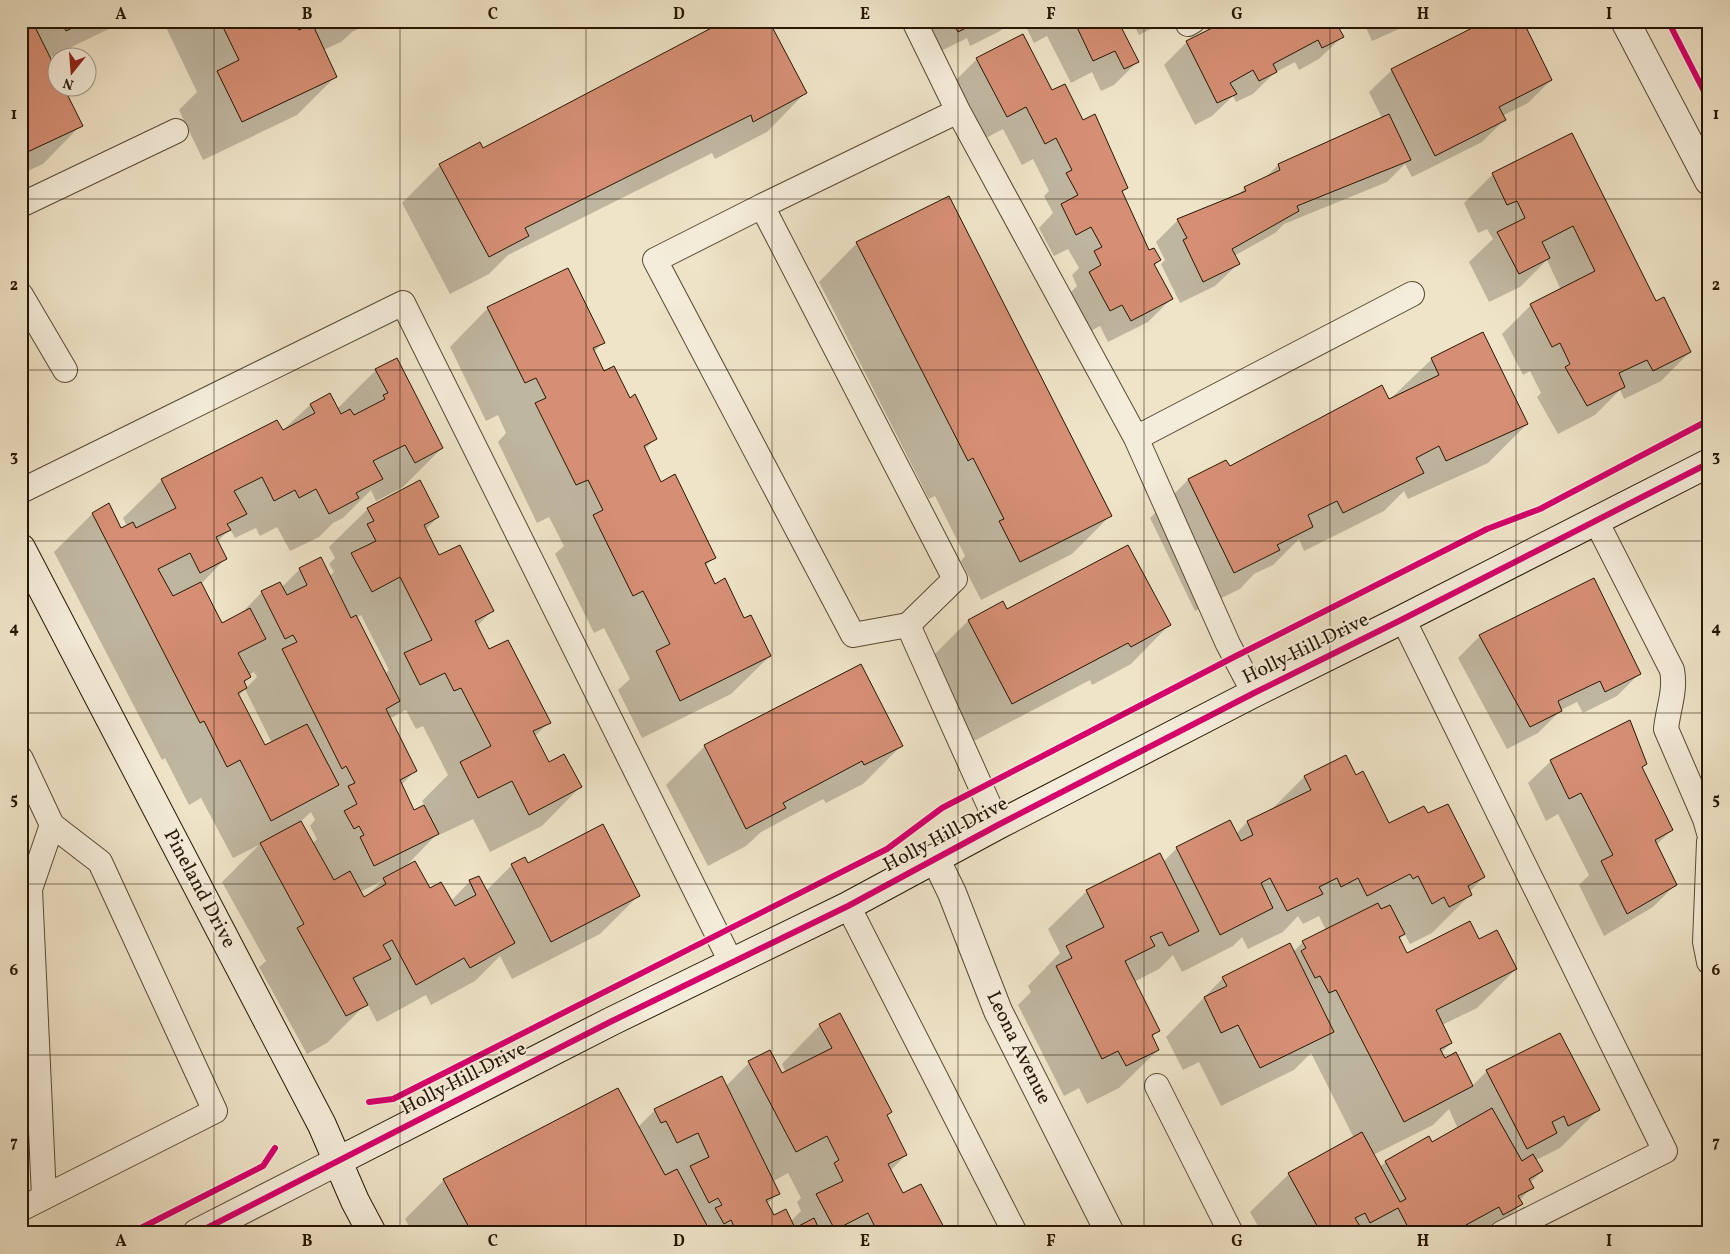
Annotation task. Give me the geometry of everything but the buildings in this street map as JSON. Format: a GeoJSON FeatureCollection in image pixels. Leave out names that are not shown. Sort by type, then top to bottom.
{"type":"FeatureCollection","features":[{"type":"Feature","properties":{"kind":"street"},"geometry":{"type":"LineString","coordinates":[[1625,21],[1709,181]]}},
{"type":"Feature","properties":{"kind":"street","name":"Holly Hill Drive"},"geometry":{"type":"LineString","coordinates":[[197,1233],[731,962],[848,906],[935,858],[1254,692],[1403,619],[1709,463]]}},
{"type":"Feature","properties":{"kind":"street","name":"Pineland Drive"},"geometry":{"type":"LineString","coordinates":[[21,548],[322,1124],[372,1233]]}},
{"type":"Feature","properties":{"kind":"street","name":"Leona Avenue"},"geometry":{"type":"LineString","coordinates":[[935,858],[952,893],[998,1011],[1110,1233]]}},
{"type":"Feature","properties":{"kind":"lane"},"geometry":{"type":"LineString","coordinates":[[914,21],[958,111],[1136,438],[1231,650],[1254,692]]}},
{"type":"Feature","properties":{"kind":"lane"},"geometry":{"type":"LineString","coordinates":[[762,206],[955,579],[908,625],[853,635],[655,260],[762,206],[958,111]]}},
{"type":"Feature","properties":{"kind":"lane"},"geometry":{"type":"LineString","coordinates":[[21,205],[176,131]]}},
{"type":"Feature","properties":{"kind":"lane"},"geometry":{"type":"LineString","coordinates":[[1136,438],[1412,294]]}},
{"type":"Feature","properties":{"kind":"lane"},"geometry":{"type":"LineString","coordinates":[[21,295],[66,370]]}},
{"type":"Feature","properties":{"kind":"lane"},"geometry":{"type":"LineString","coordinates":[[21,491],[402,303],[731,962]]}},
{"type":"Feature","properties":{"kind":"lane"},"geometry":{"type":"LineString","coordinates":[[1596,521],[1672,670],[1675,685],[1666,729],[1705,819],[1709,833]]}},
{"type":"Feature","properties":{"kind":"lane"},"geometry":{"type":"LineString","coordinates":[[1403,619],[1665,1151],[1502,1233]]}},
{"type":"Feature","properties":{"kind":"lane"},"geometry":{"type":"LineString","coordinates":[[908,625],[998,825]]}},
{"type":"Feature","properties":{"kind":"lane"},"geometry":{"type":"LineString","coordinates":[[21,759],[52,825],[100,862],[215,1111],[21,1209]]}},
{"type":"Feature","properties":{"kind":"lane"},"geometry":{"type":"LineString","coordinates":[[44,1198],[30,889],[52,825]]}},
{"type":"Feature","properties":{"kind":"lane"},"geometry":{"type":"LineString","coordinates":[[1709,842],[1705,942],[1709,962]]}},
{"type":"Feature","properties":{"kind":"lane"},"geometry":{"type":"LineString","coordinates":[[848,906],[1016,1233]]}},
{"type":"Feature","properties":{"kind":"lane"},"geometry":{"type":"LineString","coordinates":[[1157,1086],[1231,1233]]}},
{"type":"Feature","properties":{"kind":"cycle path"},"geometry":{"type":"LineString","coordinates":[[1668,21],[1709,101]]}},
{"type":"Feature","properties":{"kind":"cycle path"},"geometry":{"type":"LineString","coordinates":[[369,1102],[393,1099],[887,849],[942,808],[1487,529],[1540,509],[1709,420]]}},
{"type":"Feature","properties":{"kind":"cycle path"},"geometry":{"type":"LineString","coordinates":[[197,1233],[612,1021],[848,906],[998,825],[1254,693],[1709,463]]}},
{"type":"Feature","properties":{"kind":"cycle path"},"geometry":{"type":"LineString","coordinates":[[131,1233],[263,1166],[275,1148]]}}]}
